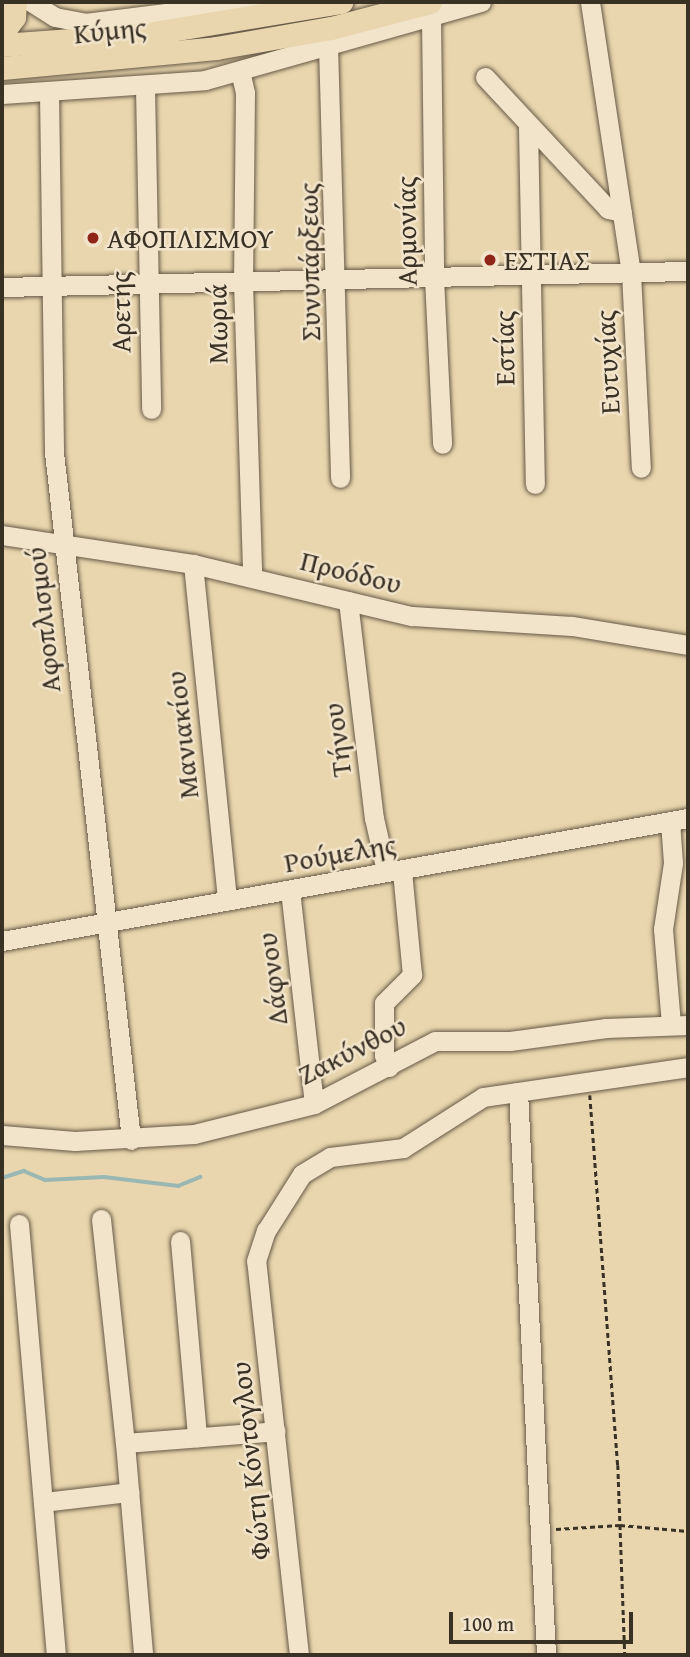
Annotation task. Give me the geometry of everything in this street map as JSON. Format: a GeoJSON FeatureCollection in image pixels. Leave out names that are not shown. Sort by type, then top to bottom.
{"type":"FeatureCollection","features":[{"type":"Feature","properties":{"kind":"main road"},"geometry":{"type":"LineString","coordinates":[[2,33],[14,17],[15,2]]}},
{"type":"Feature","properties":{"kind":"main road","name":"Κύμης"},"geometry":{"type":"LineString","coordinates":[[2,45],[341,2]]}},
{"type":"Feature","properties":{"kind":"main road","name":"Κύμης"},"geometry":{"type":"LineString","coordinates":[[2,68],[174,25],[331,28],[430,9]]}},
{"type":"Feature","properties":{"kind":"street"},"geometry":{"type":"LineString","coordinates":[[31,2],[69,22],[174,25],[253,2]]}},
{"type":"Feature","properties":{"kind":"street"},"geometry":{"type":"LineString","coordinates":[[2,94],[145,88],[240,71],[328,45],[430,9],[481,2]]}},
{"type":"Feature","properties":{"kind":"street","name":"Ευτυχίας"},"geometry":{"type":"LineString","coordinates":[[590,2],[600,90],[631,273],[641,468]]}},
{"type":"Feature","properties":{"kind":"street","name":"Αρμονίας"},"geometry":{"type":"LineString","coordinates":[[430,9],[434,278],[442,444]]}},
{"type":"Feature","properties":{"kind":"street","name":"Συνυπάρξεως"},"geometry":{"type":"LineString","coordinates":[[328,45],[338,279],[340,478]]}},
{"type":"Feature","properties":{"kind":"street","name":"Μωριά"},"geometry":{"type":"LineString","coordinates":[[240,71],[246,93],[243,282],[252,576]]}},
{"type":"Feature","properties":{"kind":"street"},"geometry":{"type":"LineString","coordinates":[[485,77],[528,127],[608,209],[622,212]]}},
{"type":"Feature","properties":{"kind":"street","name":"Αρετής"},"geometry":{"type":"LineString","coordinates":[[145,88],[151,409]]}},
{"type":"Feature","properties":{"kind":"street","name":"Αφοπλισμού"},"geometry":{"type":"LineString","coordinates":[[49,92],[54,286],[54,452],[103,923],[131,1140]]}},
{"type":"Feature","properties":{"kind":"street","name":"Εστίας"},"geometry":{"type":"LineString","coordinates":[[528,127],[535,484]]}},
{"type":"Feature","properties":{"kind":"street"},"geometry":{"type":"LineString","coordinates":[[2,287],[688,271]]}},
{"type":"Feature","properties":{"kind":"street","name":"Προόδου"},"geometry":{"type":"LineString","coordinates":[[2,535],[193,564],[412,616],[572,626],[688,645]]}},
{"type":"Feature","properties":{"kind":"street","name":"Μανιακίου"},"geometry":{"type":"LineString","coordinates":[[193,564],[227,901]]}},
{"type":"Feature","properties":{"kind":"street","name":"Τήνου"},"geometry":{"type":"LineString","coordinates":[[348,601],[374,818],[394,871],[412,975],[384,1003],[384,1044],[389,1067]]}},
{"type":"Feature","properties":{"kind":"street"},"geometry":{"type":"LineString","coordinates":[[679,819],[663,929],[680,1025]]}},
{"type":"Feature","properties":{"kind":"street","name":"Ρούμελης"},"geometry":{"type":"LineString","coordinates":[[2,941],[679,819]]}},
{"type":"Feature","properties":{"kind":"street","name":"Δάφνου"},"geometry":{"type":"LineString","coordinates":[[290,890],[314,1104]]}},
{"type":"Feature","properties":{"kind":"street","name":"Ζακύνθου"},"geometry":{"type":"LineString","coordinates":[[2,1135],[131,1140],[194,1134],[314,1104],[389,1067],[413,1050],[440,1040],[510,1041],[680,1025]]}},
{"type":"Feature","properties":{"kind":"street"},"geometry":{"type":"LineString","coordinates":[[546,1655],[542,1530],[518,1092],[589,1085],[688,1068]]}},
{"type":"Feature","properties":{"kind":"street","name":"Φώτη Κόντογλου"},"geometry":{"type":"LineString","coordinates":[[299,1655],[256,1261],[266,1231],[306,1169],[330,1157],[403,1148],[473,1100],[518,1092]]}},
{"type":"Feature","properties":{"kind":"street"},"geometry":{"type":"LineString","coordinates":[[101,1219],[125,1443],[143,1655]]}},
{"type":"Feature","properties":{"kind":"street"},"geometry":{"type":"LineString","coordinates":[[19,1224],[56,1655]]}},
{"type":"Feature","properties":{"kind":"street"},"geometry":{"type":"LineString","coordinates":[[180,1241],[197,1437]]}},
{"type":"Feature","properties":{"kind":"street"},"geometry":{"type":"LineString","coordinates":[[125,1443],[276,1432]]}},
{"type":"Feature","properties":{"kind":"street"},"geometry":{"type":"LineString","coordinates":[[43,1502],[129,1492]]}},
{"type":"Feature","properties":{"kind":"path"},"geometry":{"type":"LineString","coordinates":[[589,1085],[620,1525],[625,1655]]}},
{"type":"Feature","properties":{"kind":"path"},"geometry":{"type":"LineString","coordinates":[[542,1530],[620,1525],[688,1531]]}},
{"type":"Feature","properties":{"kind":"waterway"},"geometry":{"type":"LineString","coordinates":[[2,1178],[24,1171],[45,1180],[104,1177],[178,1186],[200,1177]]}},
{"type":"Feature","properties":{"kind":"place","name":"ΑΦΟΠΛΙΣΜΟΥ"},"geometry":{"type":"Point","coordinates":[93,238]}},
{"type":"Feature","properties":{"kind":"place","name":"ΕΣΤΙΑΣ"},"geometry":{"type":"Point","coordinates":[490,260]}}]}
